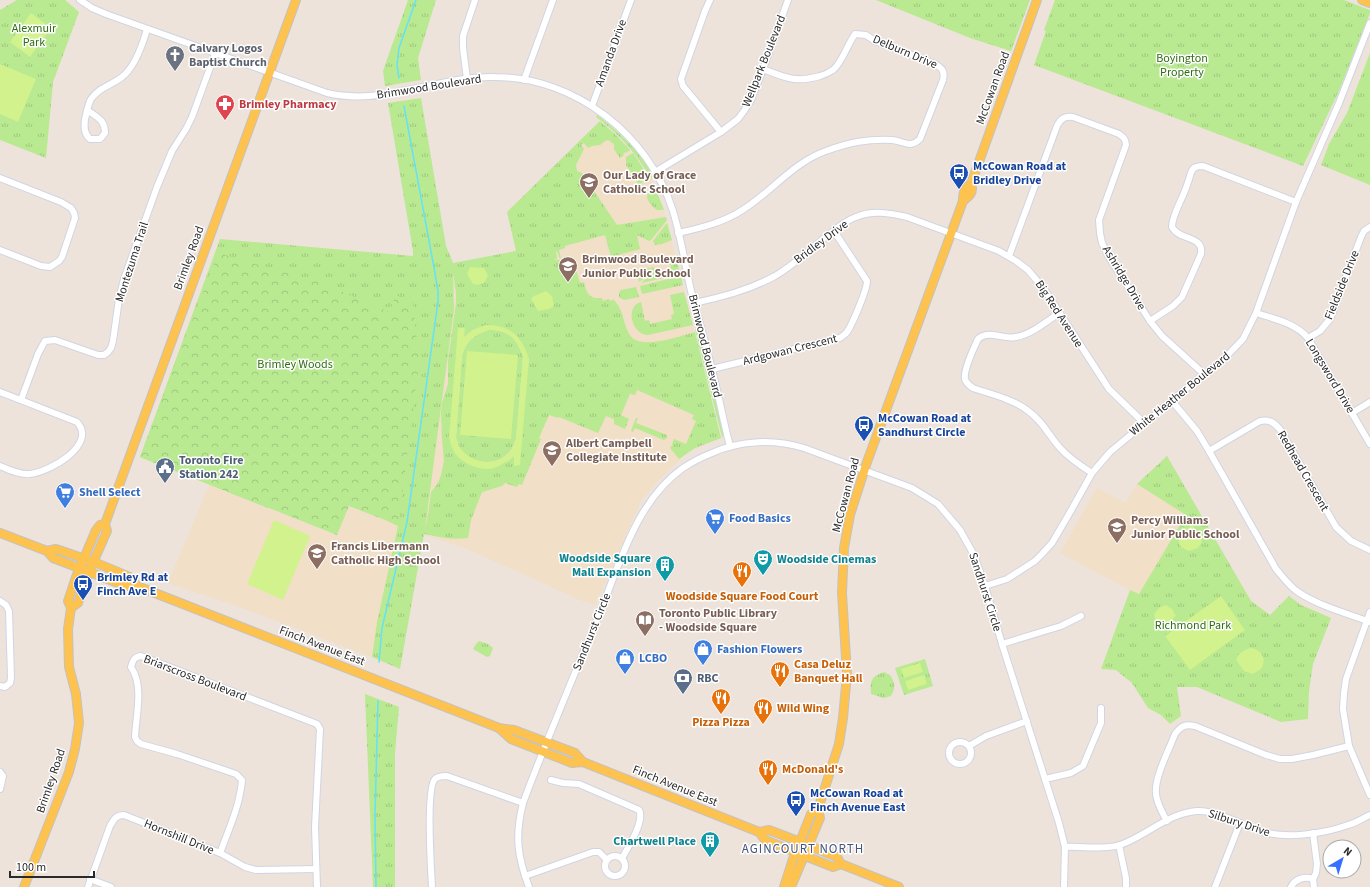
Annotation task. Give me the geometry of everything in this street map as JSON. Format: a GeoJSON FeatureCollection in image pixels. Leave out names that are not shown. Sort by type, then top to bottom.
{"type":"FeatureCollection","features":[{"type":"Feature","properties":{"kind":"main road","name":"Brimley Road"},"geometry":{"type":"LineString","coordinates":[[71,608],[78,603],[89,572],[107,531],[105,524],[296,0]]}},
{"type":"Feature","properties":{"kind":"main road","name":"McCowan Road"},"geometry":{"type":"LineString","coordinates":[[791,887],[820,818],[818,809],[835,759],[843,718],[847,674],[842,593],[844,548],[850,515],[864,470],[963,200],[970,197],[972,189],[971,184],[1037,0]]}},
{"type":"Feature","properties":{"kind":"main road"},"geometry":{"type":"LineString","coordinates":[[1362,0],[1370,3]]}},
{"type":"Feature","properties":{"kind":"main road","name":"Brimley Road"},"geometry":{"type":"LineString","coordinates":[[24,887],[69,772],[75,749],[79,723],[68,654],[68,629],[71,608],[68,601],[84,558],[98,527],[105,524]]}},
{"type":"Feature","properties":{"kind":"main road","name":"Finch Avenue East"},"geometry":{"type":"LineString","coordinates":[[0,533],[47,551],[53,558],[80,569],[126,586],[137,586],[499,728],[514,730],[575,753],[583,762],[759,832],[765,840],[804,856],[833,867],[841,864]]}},
{"type":"Feature","properties":{"kind":"main road","name":"Finch Avenue East"},"geometry":{"type":"LineString","coordinates":[[47,551],[56,549],[84,558],[130,577],[137,586]]}},
{"type":"Feature","properties":{"kind":"main road","name":"Finch Avenue East"},"geometry":{"type":"LineString","coordinates":[[499,728],[511,739],[572,763],[583,762]]}},
{"type":"Feature","properties":{"kind":"main road","name":"McCowan Road"},"geometry":{"type":"LineString","coordinates":[[784,887],[811,814],[818,809]]}},
{"type":"Feature","properties":{"kind":"main road","name":"Finch Avenue East"},"geometry":{"type":"LineString","coordinates":[[759,832],[768,830],[808,845],[836,857],[841,864],[899,887]]}},
{"type":"Feature","properties":{"kind":"street","name":"Brimwood Boulevard"},"geometry":{"type":"LineString","coordinates":[[80,0],[92,8],[147,29],[326,93],[354,96],[382,94],[467,79],[494,77],[524,80],[567,93],[592,106],[621,128],[644,154],[656,172],[673,211],[694,303],[712,369],[730,446]]}},
{"type":"Feature","properties":{"kind":"street"},"geometry":{"type":"LineString","coordinates":[[467,79],[463,36],[475,0]]}},
{"type":"Feature","properties":{"kind":"street"},"geometry":{"type":"LineString","coordinates":[[524,80],[553,0]]}},
{"type":"Feature","properties":{"kind":"street","name":"Amanda Drive"},"geometry":{"type":"LineString","coordinates":[[592,106],[631,0]]}},
{"type":"Feature","properties":{"kind":"street"},"geometry":{"type":"LineString","coordinates":[[710,0],[681,79],[683,86],[721,132]]}},
{"type":"Feature","properties":{"kind":"street","name":"Wellpark Boulevard"},"geometry":{"type":"LineString","coordinates":[[656,172],[721,132],[738,119],[751,100],[788,0]]}},
{"type":"Feature","properties":{"kind":"street","name":"White Heather Boulevard"},"geometry":{"type":"LineString","coordinates":[[985,586],[1007,579],[1035,561],[1052,543],[1070,514],[1092,473],[1110,452],[1223,360],[1243,339],[1256,312],[1296,202],[1339,103],[1370,23]]}},
{"type":"Feature","properties":{"kind":"street"},"geometry":{"type":"LineString","coordinates":[[87,110],[101,119],[105,126],[105,133],[100,139],[90,139],[86,136],[84,131],[87,110],[92,98],[98,91],[119,80],[132,67],[147,29]]}},
{"type":"Feature","properties":{"kind":"street","name":"Delburn Drive"},"geometry":{"type":"LineString","coordinates":[[678,233],[712,224],[734,215],[753,203],[803,162],[824,151],[845,144],[870,140],[897,141],[915,144],[920,139],[944,74],[941,67],[935,64],[875,41],[866,35],[860,34],[855,34],[850,41],[836,68],[824,75],[804,80],[797,80],[763,69]]}},
{"type":"Feature","properties":{"kind":"street","name":"Montezuma Trail"},"geometry":{"type":"LineString","coordinates":[[21,400],[40,348],[45,341],[55,340],[104,356],[111,348],[119,299],[124,279],[157,187],[172,151],[192,117],[215,54]]}},
{"type":"Feature","properties":{"kind":"street","name":"Ashridge Drive"},"geometry":{"type":"LineString","coordinates":[[1009,256],[1060,121],[1067,116],[1073,117],[1119,134],[1124,138],[1126,145],[1102,210],[1100,220],[1102,244],[1150,321],[1162,336],[1204,374]]}},
{"type":"Feature","properties":{"kind":"street"},"geometry":{"type":"LineString","coordinates":[[1150,321],[1173,306],[1182,297],[1201,254],[1200,244],[1195,240],[1177,234],[1172,227],[1173,218],[1182,199],[1190,174],[1194,168],[1203,166],[1296,202]]}},
{"type":"Feature","properties":{"kind":"street"},"geometry":{"type":"LineString","coordinates":[[0,178],[61,202],[71,208],[75,218],[62,257],[50,267],[41,266],[0,250]]}},
{"type":"Feature","properties":{"kind":"street","name":"Bridley Drive"},"geometry":{"type":"LineString","coordinates":[[694,303],[741,291],[774,276],[855,217],[876,212],[892,213],[907,217],[951,234]]}},
{"type":"Feature","properties":{"kind":"street","name":"Fieldside Drive"},"geometry":{"type":"LineString","coordinates":[[1308,338],[1320,331],[1330,319],[1361,236],[1364,231],[1370,228]]}},
{"type":"Feature","properties":{"kind":"street","name":"Ardgowan Crescent"},"geometry":{"type":"LineString","coordinates":[[712,369],[840,338],[844,335],[851,324],[867,287],[867,281],[834,231]]}},
{"type":"Feature","properties":{"kind":"street","name":"Big Red Avenue"},"geometry":{"type":"LineString","coordinates":[[951,234],[1009,256],[1028,270],[1037,280],[1109,389],[1144,423]]}},
{"type":"Feature","properties":{"kind":"street","name":"Longsword Drive"},"geometry":{"type":"LineString","coordinates":[[1256,312],[1297,327],[1308,338],[1370,444]]}},
{"type":"Feature","properties":{"kind":"street"},"geometry":{"type":"LineString","coordinates":[[1059,313],[1031,332],[1016,337],[1009,338],[987,334],[982,336],[978,339],[967,367],[965,380],[968,385],[973,388],[1026,409],[1044,426],[1065,454],[1092,473]]}},
{"type":"Feature","properties":{"kind":"street"},"geometry":{"type":"LineString","coordinates":[[0,392],[77,422],[80,426],[82,434],[75,449],[69,456],[62,462],[46,470],[28,475],[0,466]]}},
{"type":"Feature","properties":{"kind":"street"},"geometry":{"type":"LineString","coordinates":[[1172,401],[1197,431],[1276,569],[1289,584],[1312,600],[1368,622]]}},
{"type":"Feature","properties":{"kind":"street"},"geometry":{"type":"LineString","coordinates":[[1352,413],[1370,402]]}},
{"type":"Feature","properties":{"kind":"street","name":"Redhead Crescent"},"geometry":{"type":"LineString","coordinates":[[1209,451],[1260,421],[1271,421],[1276,425],[1336,526],[1351,541],[1370,550]]}},
{"type":"Feature","properties":{"kind":"street","name":"Sandhurst Circle"},"geometry":{"type":"LineString","coordinates":[[529,887],[520,859],[517,834],[523,803],[621,560],[642,516],[660,489],[682,469],[698,459],[730,446],[767,442],[792,444],[912,488],[938,504],[955,523],[968,542],[985,586],[1002,644],[1060,822],[1065,847],[1064,887]]}},
{"type":"Feature","properties":{"kind":"street"},"geometry":{"type":"LineString","coordinates":[[0,601],[6,605],[9,610],[10,683],[5,687],[0,686]]}},
{"type":"Feature","properties":{"kind":"street"},"geometry":{"type":"LineString","coordinates":[[1370,612],[1368,622],[1350,666],[1344,693],[1343,709],[1349,746],[1370,794]]}},
{"type":"Feature","properties":{"kind":"street"},"geometry":{"type":"LineString","coordinates":[[1002,644],[1061,626],[1081,616]]}},
{"type":"Feature","properties":{"kind":"street","name":"Briarscross Boulevard"},"geometry":{"type":"LineString","coordinates":[[220,853],[242,790],[242,780],[236,774],[177,754],[141,744],[137,741],[135,736],[139,686],[131,666],[136,657],[141,656],[317,724],[320,729],[315,827],[317,887]]}},
{"type":"Feature","properties":{"kind":"street"},"geometry":{"type":"LineString","coordinates":[[1045,779],[1071,773],[1083,766],[1101,723],[1101,708]]}},
{"type":"Feature","properties":{"kind":"street"},"geometry":{"type":"LineString","coordinates":[[968,746],[986,736],[1027,721]]}},
{"type":"Feature","properties":{"kind":"street"},"geometry":{"type":"LineString","coordinates":[[1167,821],[1159,805],[1156,794],[1157,781],[1175,734],[1180,727],[1189,725],[1195,726],[1280,759],[1292,759],[1349,746]]}},
{"type":"Feature","properties":{"kind":"street"},"geometry":{"type":"LineString","coordinates":[[0,772],[3,776],[0,789]]}},
{"type":"Feature","properties":{"kind":"street"},"geometry":{"type":"LineString","coordinates":[[432,887],[430,800],[432,785],[435,779],[440,776],[447,776],[523,803]]}},
{"type":"Feature","properties":{"kind":"street"},"geometry":{"type":"LineString","coordinates":[[551,780],[562,783],[579,784],[639,810],[641,813],[641,821],[622,858]]}},
{"type":"Feature","properties":{"kind":"street","name":"Silbury Drive"},"geometry":{"type":"LineString","coordinates":[[1065,847],[1110,847],[1119,845],[1167,821],[1184,814],[1198,811],[1213,813],[1260,831],[1275,835],[1313,833],[1341,828],[1370,815]]}},
{"type":"Feature","properties":{"kind":"street","name":"Hornshill Drive"},"geometry":{"type":"LineString","coordinates":[[88,887],[110,826],[114,818],[118,815],[124,815],[220,853],[245,868],[256,870],[316,869]]}},
{"type":"Feature","properties":{"kind":"street"},"geometry":{"type":"LineString","coordinates":[[1215,887],[1240,823]]}},
{"type":"Feature","properties":{"kind":"street"},"geometry":{"type":"LineString","coordinates":[[1313,833],[1317,864],[1316,873],[1313,879],[1314,887]]}},
{"type":"Feature","properties":{"kind":"street"},"geometry":{"type":"LineString","coordinates":[[1119,845],[1126,878],[1126,887]]}},
{"type":"Feature","properties":{"kind":"street"},"geometry":{"type":"LineString","coordinates":[[525,876],[593,852],[599,852],[607,860]]}},
{"type":"Feature","properties":{"kind":"street"},"geometry":{"type":"LineString","coordinates":[[616,856],[622,858],[626,869],[623,874],[617,877],[610,875],[606,870],[605,863],[607,860],[616,856]]}},
{"type":"Feature","properties":{"kind":"street"},"geometry":{"type":"LineString","coordinates":[[1291,887],[1291,885],[1298,879],[1313,879]]}},
{"type":"Feature","properties":{"kind":"street"},"geometry":{"type":"LineString","coordinates":[[90,880],[111,887]]}},
{"type":"Feature","properties":{"kind":"shaded area","name":"Albert Campbell Collegiate Institute"},"geometry":{"type":"Polygon","coordinates":[[[598,123],[615,134],[630,150],[655,187],[665,215],[721,438],[688,452],[657,482],[641,501],[595,605],[582,601],[465,548],[424,535],[454,309],[453,264],[516,251],[507,212],[598,123]]]}},
{"type":"Feature","properties":{"kind":"shaded area","name":"Percy Williams Junior Public School"},"geometry":{"type":"Polygon","coordinates":[[[1137,484],[1186,515],[1139,595],[1060,553],[1097,488],[1125,503],[1137,484]]]}},
{"type":"Feature","properties":{"kind":"shaded area","name":"Francis Libermann Catholic High School"},"geometry":{"type":"Polygon","coordinates":[[[209,485],[337,535],[349,506],[398,526],[377,622],[372,657],[234,605],[168,583],[209,485]]]}},
{"type":"Feature","properties":{"kind":"green space","name":"Alexmuir Park"},"geometry":{"type":"Polygon","coordinates":[[[17,0],[65,0],[79,12],[53,82],[46,158],[0,140],[0,10],[17,0]]]}},
{"type":"Feature","properties":{"kind":"green space"},"geometry":{"type":"Polygon","coordinates":[[[408,0],[436,0],[418,58],[421,80],[385,86],[383,71],[408,0]]]}},
{"type":"Feature","properties":{"kind":"green space"},"geometry":{"type":"Polygon","coordinates":[[[876,0],[1030,0],[1011,51],[970,38],[876,0]]]}},
{"type":"Feature","properties":{"kind":"green space","name":"Boyington Property"},"geometry":{"type":"Polygon","coordinates":[[[1055,0],[1344,0],[1370,10],[1370,13],[1339,91],[1303,166],[1034,65],[1046,31],[1044,30],[1055,0]]]}},
{"type":"Feature","properties":{"kind":"green space"},"geometry":{"type":"Polygon","coordinates":[[[31,13],[51,28],[30,57],[10,42],[31,13]]]}},
{"type":"Feature","properties":{"kind":"green space"},"geometry":{"type":"Polygon","coordinates":[[[1370,53],[1370,185],[1321,165],[1329,144],[1347,113],[1370,53]]]}},
{"type":"Feature","properties":{"kind":"green space"},"geometry":{"type":"Polygon","coordinates":[[[0,64],[36,79],[18,122],[0,114],[0,64]]]}},
{"type":"Feature","properties":{"kind":"green space"},"geometry":{"type":"Polygon","coordinates":[[[421,98],[446,246],[453,263],[516,251],[507,212],[600,121],[615,134],[630,150],[626,153],[625,152],[620,158],[614,149],[614,144],[608,140],[600,145],[588,148],[584,143],[581,145],[584,149],[576,165],[577,171],[582,173],[617,225],[666,217],[667,220],[649,241],[637,235],[640,249],[611,257],[605,235],[565,246],[565,248],[559,250],[561,258],[556,251],[557,259],[555,260],[562,260],[565,270],[576,270],[580,283],[584,282],[586,290],[591,297],[602,298],[603,301],[608,299],[612,301],[613,299],[622,312],[627,330],[635,340],[642,342],[660,341],[695,332],[721,438],[695,448],[679,459],[670,448],[674,439],[686,444],[696,421],[692,419],[694,415],[637,390],[635,395],[630,394],[621,415],[629,419],[625,429],[614,424],[614,419],[606,416],[598,433],[559,417],[549,415],[522,485],[519,484],[517,487],[505,483],[502,486],[482,492],[471,520],[468,538],[450,538],[424,534],[400,669],[372,657],[377,622],[398,526],[279,478],[268,508],[140,457],[220,239],[413,256],[388,103],[421,98]],[[453,272],[454,309],[425,529],[431,492],[438,483],[444,461],[441,413],[442,403],[448,384],[448,361],[456,303],[453,272]],[[486,325],[473,330],[464,337],[449,437],[470,465],[508,461],[514,456],[529,359],[515,334],[486,325]]]}},
{"type":"Feature","properties":{"kind":"green space"},"geometry":{"type":"Polygon","coordinates":[[[597,115],[621,135],[640,155],[647,164],[652,180],[627,146],[613,130],[596,117],[597,115]]]}},
{"type":"Feature","properties":{"kind":"green space"},"geometry":{"type":"Polygon","coordinates":[[[633,153],[649,177],[639,185],[626,165],[626,157],[633,153]]]}},
{"type":"Feature","properties":{"kind":"green space"},"geometry":{"type":"Polygon","coordinates":[[[655,187],[664,210],[657,210],[651,205],[647,198],[648,192],[655,187]]]}},
{"type":"Feature","properties":{"kind":"green space"},"geometry":{"type":"Polygon","coordinates":[[[667,223],[672,240],[655,245],[653,241],[667,223]]]}},
{"type":"Feature","properties":{"kind":"green space","name":"Brimley Woods"},"geometry":{"type":"Polygon","coordinates":[[[218,253],[322,283],[389,312],[396,295],[413,303],[419,363],[398,526],[349,506],[337,535],[140,457],[218,253]]]}},
{"type":"Feature","properties":{"kind":"green space"},"geometry":{"type":"Polygon","coordinates":[[[671,256],[676,258],[680,274],[641,283],[655,271],[668,272],[671,266],[668,260],[671,256]]]}},
{"type":"Feature","properties":{"kind":"green space"},"geometry":{"type":"Polygon","coordinates":[[[470,267],[484,268],[488,275],[485,282],[478,285],[473,284],[467,274],[470,267]]]}},
{"type":"Feature","properties":{"kind":"green space"},"geometry":{"type":"Polygon","coordinates":[[[654,267],[655,270],[639,282],[637,271],[654,267]]]}},
{"type":"Feature","properties":{"kind":"green space"},"geometry":{"type":"Polygon","coordinates":[[[681,276],[683,285],[642,294],[640,286],[681,276]]]}},
{"type":"Feature","properties":{"kind":"green space"},"geometry":{"type":"Polygon","coordinates":[[[636,287],[639,297],[624,300],[619,297],[621,290],[636,287]]]}},
{"type":"Feature","properties":{"kind":"green space"},"geometry":{"type":"Polygon","coordinates":[[[546,291],[552,296],[554,306],[549,309],[538,311],[531,299],[534,296],[546,291]]]}},
{"type":"Feature","properties":{"kind":"green space"},"geometry":{"type":"Polygon","coordinates":[[[684,292],[693,325],[648,335],[637,330],[632,320],[633,309],[636,305],[641,302],[645,321],[649,320],[650,324],[672,319],[671,315],[674,314],[670,295],[684,292]]]}},
{"type":"Feature","properties":{"kind":"green space"},"geometry":{"type":"Polygon","coordinates":[[[486,325],[502,327],[509,330],[523,344],[529,359],[520,465],[514,466],[514,456],[497,467],[491,469],[479,468],[466,463],[456,455],[453,450],[449,437],[458,328],[465,328],[464,337],[473,330],[486,325]],[[488,330],[471,339],[468,342],[462,356],[456,438],[459,447],[466,454],[479,461],[486,462],[493,462],[506,456],[511,451],[516,439],[523,357],[518,345],[511,336],[495,330],[488,330]]]}},
{"type":"Feature","properties":{"kind":"green space"},"geometry":{"type":"Polygon","coordinates":[[[695,329],[699,330],[724,435],[722,437],[695,329]]]}},
{"type":"Feature","properties":{"kind":"green space"},"geometry":{"type":"Polygon","coordinates":[[[488,330],[501,331],[511,336],[518,345],[523,357],[516,439],[511,450],[506,455],[500,459],[486,462],[472,459],[466,455],[461,450],[456,438],[462,356],[468,342],[471,339],[488,330]]]}},
{"type":"Feature","properties":{"kind":"green space"},"geometry":{"type":"Polygon","coordinates":[[[467,351],[518,355],[511,439],[460,435],[467,351]]]}},
{"type":"Feature","properties":{"kind":"green space"},"geometry":{"type":"Polygon","coordinates":[[[636,418],[638,418],[636,423],[667,435],[667,438],[664,440],[635,428],[633,432],[631,431],[636,418]]]}},
{"type":"Feature","properties":{"kind":"green space","name":"Richmond Park"},"geometry":{"type":"Polygon","coordinates":[[[1167,456],[1251,601],[1270,615],[1289,596],[1301,605],[1331,618],[1313,664],[1309,691],[1308,719],[1281,722],[1197,687],[1177,687],[1181,716],[1170,724],[1161,715],[1148,708],[1132,683],[1116,670],[1101,669],[1130,590],[1139,594],[1186,515],[1137,484],[1167,456]]]}},
{"type":"Feature","properties":{"kind":"green space"},"geometry":{"type":"Polygon","coordinates":[[[274,520],[310,536],[283,600],[247,584],[274,520]]]}},
{"type":"Feature","properties":{"kind":"green space"},"geometry":{"type":"Polygon","coordinates":[[[1191,526],[1193,526],[1202,542],[1198,548],[1189,551],[1181,547],[1179,537],[1191,526]]]}},
{"type":"Feature","properties":{"kind":"green space"},"geometry":{"type":"Polygon","coordinates":[[[1221,596],[1245,630],[1190,670],[1165,636],[1221,596]]]}},
{"type":"Feature","properties":{"kind":"green space"},"geometry":{"type":"Polygon","coordinates":[[[1166,605],[1172,609],[1176,616],[1163,626],[1160,626],[1154,614],[1159,608],[1166,605]]]}},
{"type":"Feature","properties":{"kind":"green space"},"geometry":{"type":"Polygon","coordinates":[[[479,641],[488,644],[493,648],[490,656],[487,657],[473,649],[479,641]]]}},
{"type":"Feature","properties":{"kind":"green space"},"geometry":{"type":"Polygon","coordinates":[[[1251,648],[1261,653],[1264,662],[1261,669],[1253,674],[1244,671],[1236,660],[1242,652],[1251,648]]]}},
{"type":"Feature","properties":{"kind":"green space"},"geometry":{"type":"Polygon","coordinates":[[[925,659],[933,686],[904,695],[895,668],[925,659]]]}},
{"type":"Feature","properties":{"kind":"green space"},"geometry":{"type":"Polygon","coordinates":[[[920,663],[923,672],[904,678],[901,669],[920,663]]]}},
{"type":"Feature","properties":{"kind":"green space"},"geometry":{"type":"Polygon","coordinates":[[[884,672],[890,675],[893,680],[894,690],[891,696],[884,698],[871,694],[871,682],[874,677],[884,672]]]}},
{"type":"Feature","properties":{"kind":"green space"},"geometry":{"type":"Polygon","coordinates":[[[924,675],[927,684],[908,690],[905,681],[924,675]]]}},
{"type":"Feature","properties":{"kind":"green space"},"geometry":{"type":"Polygon","coordinates":[[[365,694],[399,707],[395,753],[395,887],[373,887],[365,694]]]}},
{"type":"Feature","properties":{"kind":"waterway"},"geometry":{"type":"LineString","coordinates":[[399,78],[397,65],[399,48],[416,0]]}},
{"type":"Feature","properties":{"kind":"waterway"},"geometry":{"type":"LineString","coordinates":[[379,662],[382,628],[407,522],[438,302],[435,273],[404,106]]}},
{"type":"Feature","properties":{"kind":"waterway"},"geometry":{"type":"LineString","coordinates":[[376,887],[375,815],[378,701]]}},
{"type":"Feature","properties":{"kind":"place","name":"Calvary Logos Baptist Church"},"geometry":{"type":"Point","coordinates":[175,72]}},
{"type":"Feature","properties":{"kind":"place","name":"Brimley Pharmacy"},"geometry":{"type":"Point","coordinates":[225,121]}},
{"type":"Feature","properties":{"kind":"place","name":"McCowan Road at Bridley Drive"},"geometry":{"type":"Point","coordinates":[959,190]}},
{"type":"Feature","properties":{"kind":"place","name":"Our Lady of Grace Catholic School"},"geometry":{"type":"Point","coordinates":[589,199]}},
{"type":"Feature","properties":{"kind":"place","name":"Brimwood Boulevard Junior Public School"},"geometry":{"type":"Point","coordinates":[568,283]}},
{"type":"Feature","properties":{"kind":"place","name":"McCowan Road at Sandhurst Circle"},"geometry":{"type":"Point","coordinates":[864,442]}},
{"type":"Feature","properties":{"kind":"place","name":"Albert Campbell Collegiate Institute"},"geometry":{"type":"Point","coordinates":[552,467]}},
{"type":"Feature","properties":{"kind":"place","name":"Toronto Fire Station 242"},"geometry":{"type":"Point","coordinates":[165,484]}},
{"type":"Feature","properties":{"kind":"place","name":"Shell Select"},"geometry":{"type":"Point","coordinates":[65,509]}},
{"type":"Feature","properties":{"kind":"place","name":"Food Basics"},"geometry":{"type":"Point","coordinates":[715,535]}},
{"type":"Feature","properties":{"kind":"place","name":"Percy Williams Junior Public School"},"geometry":{"type":"Point","coordinates":[1117,544]}},
{"type":"Feature","properties":{"kind":"place","name":"Francis Libermann Catholic High School"},"geometry":{"type":"Point","coordinates":[317,570]}},
{"type":"Feature","properties":{"kind":"place","name":"Woodside Cinemas"},"geometry":{"type":"Point","coordinates":[763,576]}},
{"type":"Feature","properties":{"kind":"place","name":"Woodside Square Mall Expansion"},"geometry":{"type":"Point","coordinates":[665,582]}},
{"type":"Feature","properties":{"kind":"place","name":"Woodside Square Food Court"},"geometry":{"type":"Point","coordinates":[742,588]}},
{"type":"Feature","properties":{"kind":"place","name":"Brimley Rd at Finch Ave E"},"geometry":{"type":"Point","coordinates":[83,601]}},
{"type":"Feature","properties":{"kind":"place","name":"Toronto Public Library - Woodside Square"},"geometry":{"type":"Point","coordinates":[645,637]}},
{"type":"Feature","properties":{"kind":"place","name":"Fashion Flowers"},"geometry":{"type":"Point","coordinates":[703,666]}},
{"type":"Feature","properties":{"kind":"place","name":"LCBO"},"geometry":{"type":"Point","coordinates":[625,675]}},
{"type":"Feature","properties":{"kind":"place","name":"Casa Deluz Banquet Hall"},"geometry":{"type":"Point","coordinates":[780,688]}},
{"type":"Feature","properties":{"kind":"place","name":"RBC"},"geometry":{"type":"Point","coordinates":[683,695]}},
{"type":"Feature","properties":{"kind":"place","name":"Pizza Pizza"},"geometry":{"type":"Point","coordinates":[721,715]}},
{"type":"Feature","properties":{"kind":"place","name":"Wild Wing"},"geometry":{"type":"Point","coordinates":[763,725]}},
{"type":"Feature","properties":{"kind":"place","name":"McDonald's"},"geometry":{"type":"Point","coordinates":[768,786]}},
{"type":"Feature","properties":{"kind":"place","name":"McCowan Road at Finch Avenue East"},"geometry":{"type":"Point","coordinates":[796,817]}},
{"type":"Feature","properties":{"kind":"place","name":"Chartwell Place"},"geometry":{"type":"Point","coordinates":[710,858]}},
{"type":"Feature","properties":{"kind":"district","name":"AGINCOURT NORTH"},"geometry":{"type":"Point","coordinates":[803,849]}}]}
